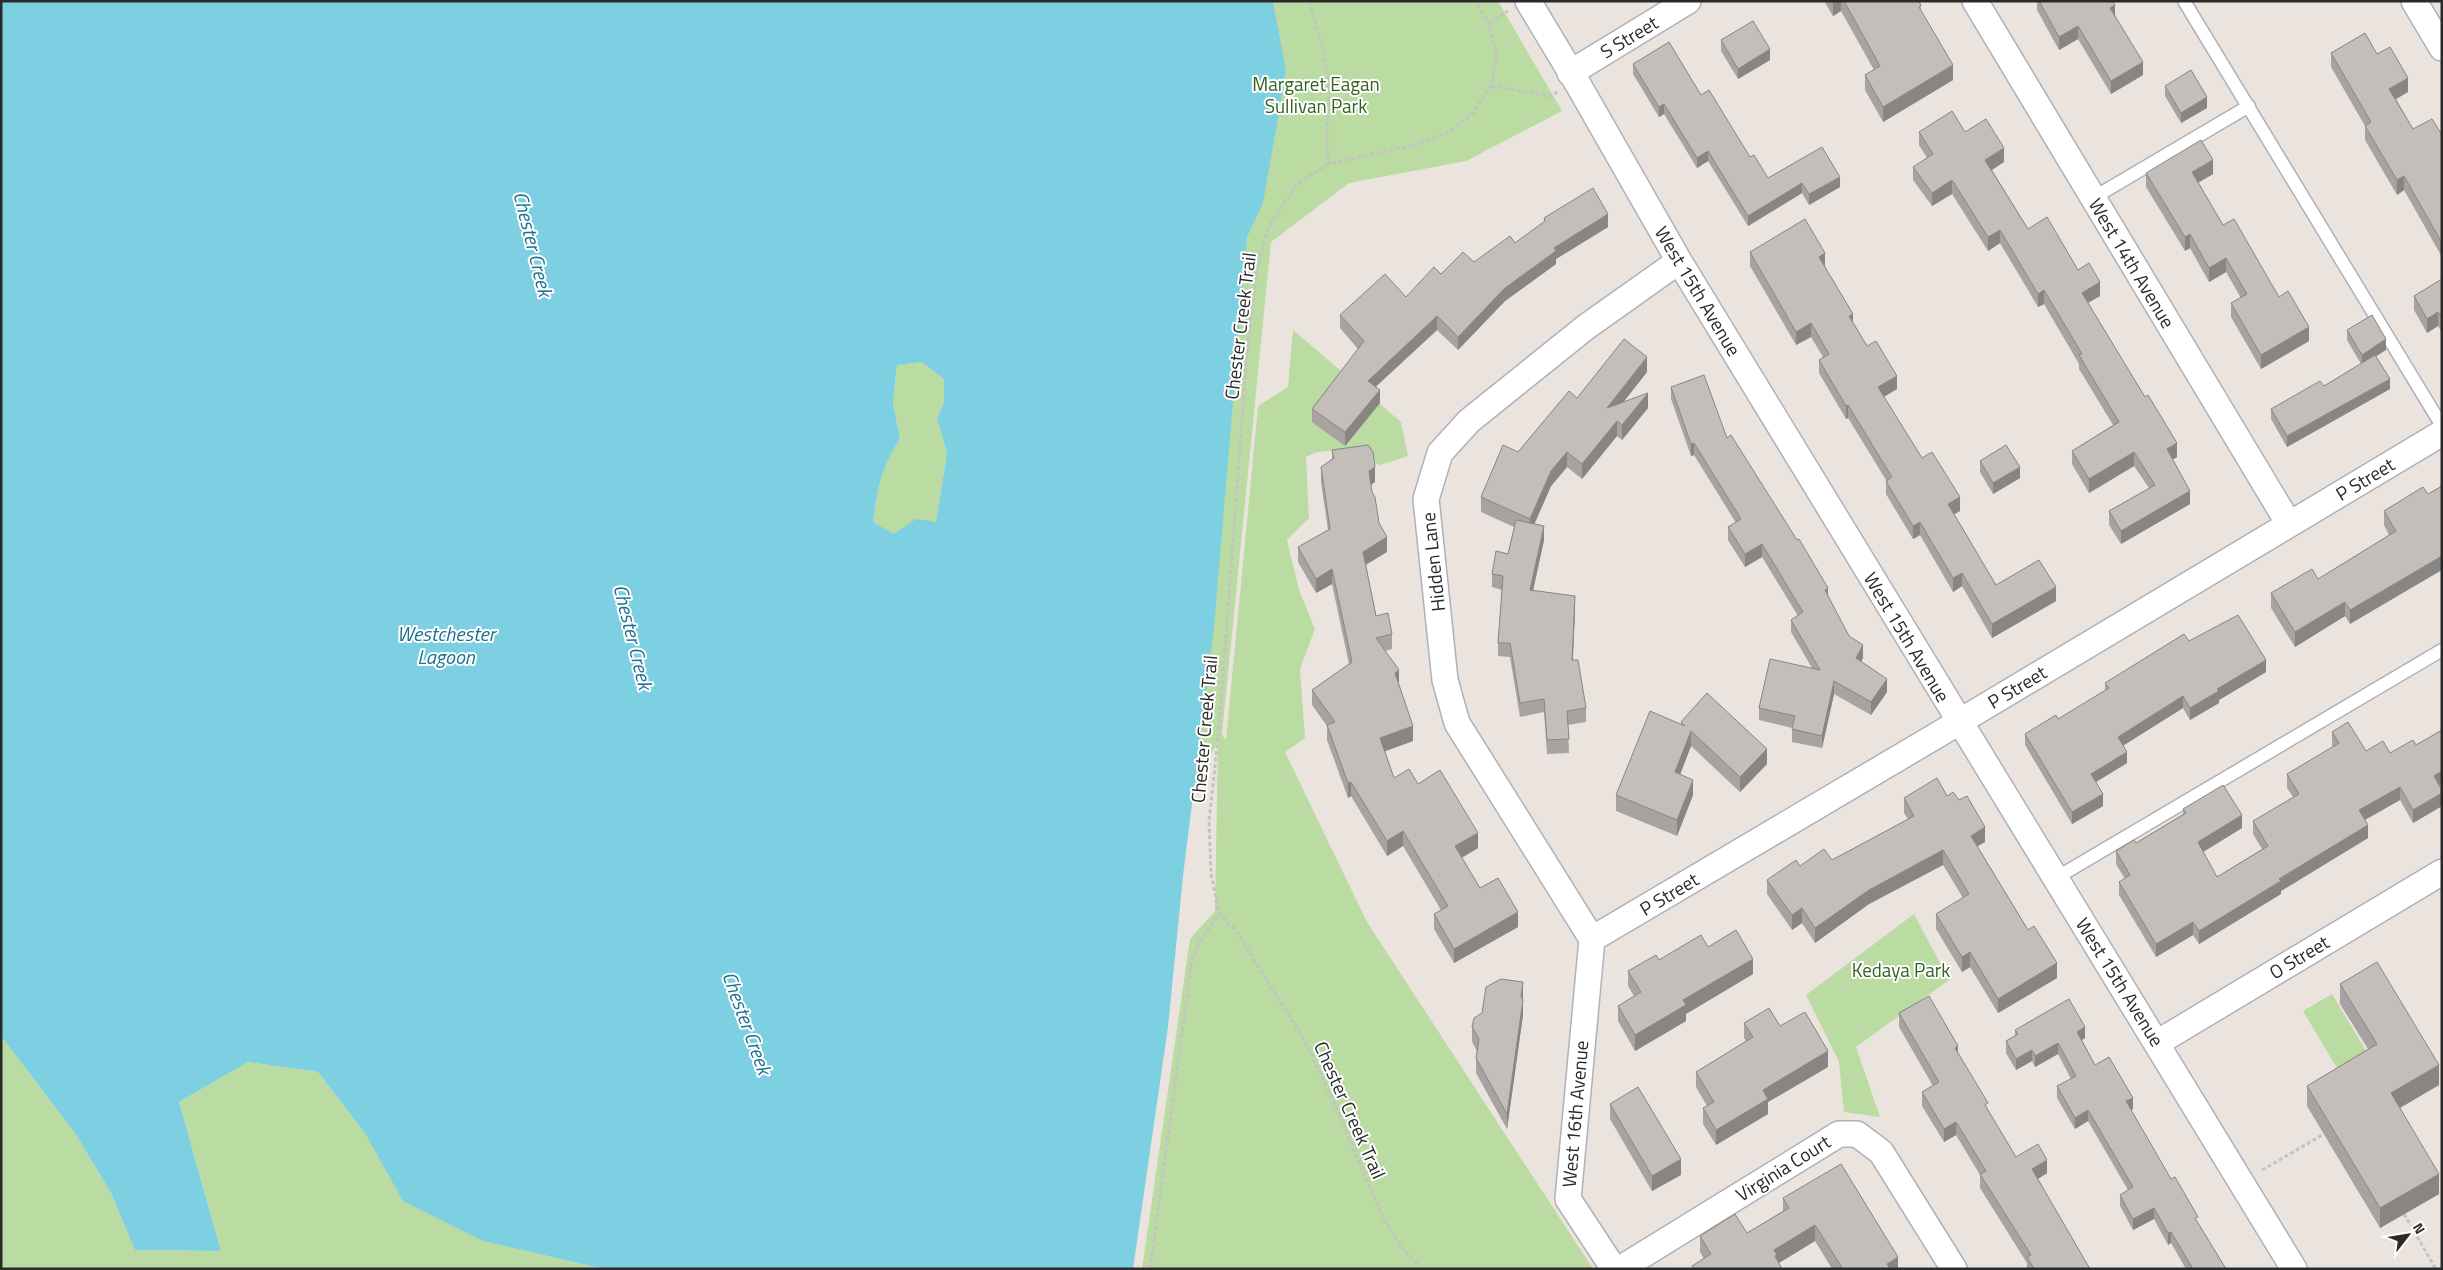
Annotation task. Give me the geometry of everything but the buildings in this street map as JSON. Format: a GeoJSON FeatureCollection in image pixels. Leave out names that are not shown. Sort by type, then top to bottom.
{"type":"FeatureCollection","features":[{"type":"Feature","properties":{"kind":"street","name":"West 15th Avenue"},"geometry":{"type":"LineString","coordinates":[[1528,1],[1679,261],[2294,1269]]}},
{"type":"Feature","properties":{"kind":"street","name":"S Street"},"geometry":{"type":"LineString","coordinates":[[1574,79],[1688,1]]}},
{"type":"Feature","properties":{"kind":"street","name":"West 14th Avenue"},"geometry":{"type":"LineString","coordinates":[[1975,1],[2289,524]]}},
{"type":"Feature","properties":{"kind":"street"},"geometry":{"type":"LineString","coordinates":[[2414,1],[2442,48]]}},
{"type":"Feature","properties":{"kind":"street","name":"Hidden Lane"},"geometry":{"type":"LineString","coordinates":[[1592,939],[1457,723],[1445,680],[1426,499],[1440,454],[1469,420],[1586,327],[1679,261]]}},
{"type":"Feature","properties":{"kind":"street","name":"P Street"},"geometry":{"type":"LineString","coordinates":[[1592,939],[2442,433]]}},
{"type":"Feature","properties":{"kind":"street","name":"O Street"},"geometry":{"type":"LineString","coordinates":[[2157,1043],[2442,872]]}},
{"type":"Feature","properties":{"kind":"street","name":"West 16th Avenue"},"geometry":{"type":"LineString","coordinates":[[1592,939],[1568,1200],[1614,1269]]}},
{"type":"Feature","properties":{"kind":"street","name":"Virginia Court"},"geometry":{"type":"LineString","coordinates":[[1620,1269],[1839,1134],[1857,1134],[1881,1152],[1954,1269]]}},
{"type":"Feature","properties":{"kind":"lane"},"geometry":{"type":"LineString","coordinates":[[2184,1],[2442,426]]}},
{"type":"Feature","properties":{"kind":"lane"},"geometry":{"type":"LineString","coordinates":[[2093,198],[2249,106]]}},
{"type":"Feature","properties":{"kind":"lane"},"geometry":{"type":"LineString","coordinates":[[2056,878],[2442,650]]}},
{"type":"Feature","properties":{"kind":"path"},"geometry":{"type":"LineString","coordinates":[[1309,1],[1324,53],[1328,84],[1326,144],[1329,164]]}},
{"type":"Feature","properties":{"kind":"path","name":"Chester Creek Trail"},"geometry":{"type":"LineString","coordinates":[[1422,1269],[1403,1249],[1383,1218],[1333,1100],[1302,1038],[1235,928],[1220,914],[1211,873],[1209,822],[1219,730],[1247,352],[1257,268],[1270,226],[1280,207],[1297,184],[1329,164],[1414,145],[1449,132],[1473,113],[1492,86],[1497,56],[1489,23],[1476,1]]}},
{"type":"Feature","properties":{"kind":"path"},"geometry":{"type":"LineString","coordinates":[[1492,86],[1550,96],[1574,79]]}},
{"type":"Feature","properties":{"kind":"path"},"geometry":{"type":"LineString","coordinates":[[1150,1269],[1192,960],[1199,942],[1220,914]]}},
{"type":"Feature","properties":{"kind":"path"},"geometry":{"type":"LineString","coordinates":[[2260,1171],[2324,1134]]}},
{"type":"Feature","properties":{"kind":"path"},"geometry":{"type":"LineString","coordinates":[[2404,1214],[2436,1269]]}},
{"type":"Feature","properties":{"kind":"green space","name":"Margaret Eagan Sullivan Park"},"geometry":{"type":"Polygon","coordinates":[[[1222,1],[1498,1],[1562,111],[1466,161],[1349,183],[1271,242],[1222,734],[1226,740],[1258,406],[1288,387],[1293,330],[1401,422],[1408,456],[1380,465],[1343,452],[1324,451],[1306,457],[1309,518],[1287,540],[1299,590],[1315,629],[1300,669],[1305,738],[1285,752],[1367,922],[1593,1269],[1142,1269],[1190,939],[1215,911],[1218,741],[1167,837],[1222,1]]]}},
{"type":"Feature","properties":{"kind":"green space"},"geometry":{"type":"Polygon","coordinates":[[[922,362],[944,379],[944,402],[937,418],[947,453],[936,522],[916,520],[895,535],[873,522],[884,469],[900,439],[893,403],[897,365],[922,362]]]}},
{"type":"Feature","properties":{"kind":"green space","name":"Kedaya Park"},"geometry":{"type":"Polygon","coordinates":[[[1914,914],[1949,980],[1856,1047],[1880,1117],[1844,1112],[1839,1062],[1806,995],[1914,914]]]}},
{"type":"Feature","properties":{"kind":"green space"},"geometry":{"type":"Polygon","coordinates":[[[2332,994],[2372,1061],[2343,1078],[2303,1011],[2332,994]]]}},
{"type":"Feature","properties":{"kind":"green space"},"geometry":{"type":"Polygon","coordinates":[[[1,1036],[75,1133],[111,1193],[135,1250],[221,1251],[179,1102],[248,1062],[318,1072],[365,1133],[483,1241],[604,1269],[1,1269],[1,1036]]]}},
{"type":"Feature","properties":{"kind":"water","name":"Westchester Lagoon"},"geometry":{"type":"Polygon","coordinates":[[[1,1],[1273,1],[1286,72],[1263,203],[1247,237],[1214,627],[1183,876],[1168,1027],[1133,1269],[604,1269],[483,1241],[403,1201],[365,1133],[318,1072],[248,1062],[179,1102],[221,1251],[135,1250],[111,1193],[75,1133],[1,1036],[1,1]],[[922,362],[897,365],[893,403],[900,439],[884,469],[873,522],[894,534],[916,519],[936,522],[947,453],[937,418],[944,402],[944,379],[922,362]]]}},
{"type":"Feature","properties":{"kind":"water label","name":"Chester Creek"},"geometry":{"type":"Point","coordinates":[533,244]}},
{"type":"Feature","properties":{"kind":"water label","name":"Chester Creek"},"geometry":{"type":"Point","coordinates":[633,637]}},
{"type":"Feature","properties":{"kind":"water label","name":"Chester Creek"},"geometry":{"type":"Point","coordinates":[747,1023]}}]}
